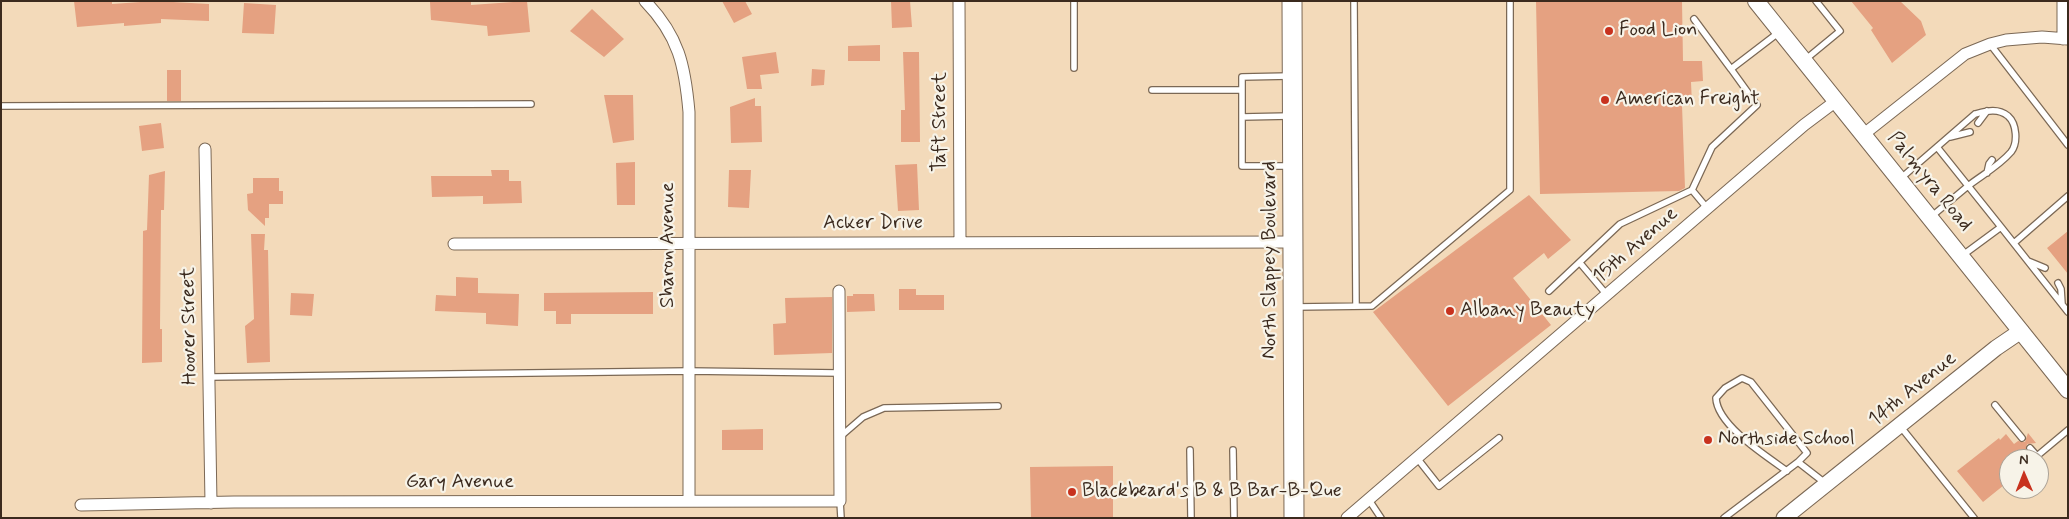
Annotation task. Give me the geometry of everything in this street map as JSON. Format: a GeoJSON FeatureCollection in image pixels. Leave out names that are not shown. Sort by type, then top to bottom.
{"type":"FeatureCollection","features":[{"type":"Feature","properties":{"kind":"main road","name":"North Slappey Boulevard"},"geometry":{"type":"LineString","coordinates":[[1292,1],[1294,518]]}},
{"type":"Feature","properties":{"kind":"main road","name":"Palmyra Road"},"geometry":{"type":"LineString","coordinates":[[1756,1],[2021,331],[2065,382]]}},
{"type":"Feature","properties":{"kind":"street","name":"Sharon Avenue"},"geometry":{"type":"LineString","coordinates":[[645,1],[668,30],[685,71],[689,112],[689,500]]}},
{"type":"Feature","properties":{"kind":"street","name":"Taft Street"},"geometry":{"type":"LineString","coordinates":[[959,1],[960,242]]}},
{"type":"Feature","properties":{"kind":"street"},"geometry":{"type":"LineString","coordinates":[[1864,134],[1966,54],[1990,44],[2042,37],[2065,39],[2063,1]]}},
{"type":"Feature","properties":{"kind":"street","name":"15th Avenue"},"geometry":{"type":"LineString","coordinates":[[1347,518],[1804,125],[1836,101]]}},
{"type":"Feature","properties":{"kind":"street","name":"Hoover Street"},"geometry":{"type":"LineString","coordinates":[[205,149],[211,377],[211,503]]}},
{"type":"Feature","properties":{"kind":"street","name":"Acker Drive"},"geometry":{"type":"LineString","coordinates":[[454,244],[1293,242]]}},
{"type":"Feature","properties":{"kind":"street"},"geometry":{"type":"LineString","coordinates":[[839,291],[840,501]]}},
{"type":"Feature","properties":{"kind":"street","name":"14th Avenue"},"geometry":{"type":"LineString","coordinates":[[1784,518],[1825,483],[1900,426],[1996,348],[2021,331]]}},
{"type":"Feature","properties":{"kind":"street","name":"Gary Avenue"},"geometry":{"type":"LineString","coordinates":[[81,505],[689,500],[840,501]]}},
{"type":"Feature","properties":{"kind":"lane"},"geometry":{"type":"LineString","coordinates":[[1074,1],[1074,68]]}},
{"type":"Feature","properties":{"kind":"lane"},"geometry":{"type":"LineString","coordinates":[[1354,1],[1356,306]]}},
{"type":"Feature","properties":{"kind":"lane"},"geometry":{"type":"LineString","coordinates":[[1293,307],[1372,306],[1510,190],[1510,1]]}},
{"type":"Feature","properties":{"kind":"lane"},"geometry":{"type":"LineString","coordinates":[[1804,61],[1840,31],[1816,1]]}},
{"type":"Feature","properties":{"kind":"lane"},"geometry":{"type":"LineString","coordinates":[[1549,291],[1620,224],[1692,190],[1712,147],[1757,105],[1694,19]]}},
{"type":"Feature","properties":{"kind":"lane"},"geometry":{"type":"LineString","coordinates":[[1731,69],[1780,31]]}},
{"type":"Feature","properties":{"kind":"lane"},"geometry":{"type":"LineString","coordinates":[[1990,44],[2068,145]]}},
{"type":"Feature","properties":{"kind":"lane"},"geometry":{"type":"LineString","coordinates":[[1292,76],[1242,77],[1242,166],[1293,166]]}},
{"type":"Feature","properties":{"kind":"lane"},"geometry":{"type":"LineString","coordinates":[[1152,90],[1242,90]]}},
{"type":"Feature","properties":{"kind":"lane"},"geometry":{"type":"LineString","coordinates":[[1,106],[531,104]]}},
{"type":"Feature","properties":{"kind":"lane"},"geometry":{"type":"LineString","coordinates":[[1978,123],[1987,110]]}},
{"type":"Feature","properties":{"kind":"lane"},"geometry":{"type":"LineString","coordinates":[[1900,179],[1975,114],[1987,110],[2000,111],[2010,118],[2015,130],[2016,143],[2013,149],[1987,173],[1930,217]]}},
{"type":"Feature","properties":{"kind":"lane"},"geometry":{"type":"LineString","coordinates":[[1242,118],[1292,116]]}},
{"type":"Feature","properties":{"kind":"lane"},"geometry":{"type":"LineString","coordinates":[[1948,138],[1970,132]]}},
{"type":"Feature","properties":{"kind":"lane"},"geometry":{"type":"LineString","coordinates":[[1937,147],[2068,312]]}},
{"type":"Feature","properties":{"kind":"lane"},"geometry":{"type":"LineString","coordinates":[[2001,153],[2013,149]]}},
{"type":"Feature","properties":{"kind":"lane"},"geometry":{"type":"LineString","coordinates":[[1987,173],[1992,160]]}},
{"type":"Feature","properties":{"kind":"lane"},"geometry":{"type":"LineString","coordinates":[[1692,190],[1708,209]]}},
{"type":"Feature","properties":{"kind":"lane"},"geometry":{"type":"LineString","coordinates":[[2014,243],[2068,196]]}},
{"type":"Feature","properties":{"kind":"lane"},"geometry":{"type":"LineString","coordinates":[[1961,256],[2001,227]]}},
{"type":"Feature","properties":{"kind":"lane"},"geometry":{"type":"LineString","coordinates":[[2028,261],[2045,268]]}},
{"type":"Feature","properties":{"kind":"lane"},"geometry":{"type":"LineString","coordinates":[[1580,263],[1607,295]]}},
{"type":"Feature","properties":{"kind":"lane"},"geometry":{"type":"LineString","coordinates":[[2058,283],[2061,289],[2062,304]]}},
{"type":"Feature","properties":{"kind":"lane"},"geometry":{"type":"LineString","coordinates":[[211,377],[688,371],[839,373]]}},
{"type":"Feature","properties":{"kind":"lane"},"geometry":{"type":"LineString","coordinates":[[1724,518],[1787,471],[1806,453],[1751,382],[1742,378],[1725,388],[1716,398],[1716,407],[1725,420],[1787,471]]}},
{"type":"Feature","properties":{"kind":"lane"},"geometry":{"type":"LineString","coordinates":[[1995,405],[2022,438]]}},
{"type":"Feature","properties":{"kind":"lane"},"geometry":{"type":"LineString","coordinates":[[840,438],[863,417],[884,408],[998,406]]}},
{"type":"Feature","properties":{"kind":"lane"},"geometry":{"type":"LineString","coordinates":[[1900,426],[1974,518]]}},
{"type":"Feature","properties":{"kind":"lane"},"geometry":{"type":"LineString","coordinates":[[2030,448],[2037,456],[2068,430]]}},
{"type":"Feature","properties":{"kind":"lane"},"geometry":{"type":"LineString","coordinates":[[1417,458],[1439,486],[1499,438]]}},
{"type":"Feature","properties":{"kind":"lane"},"geometry":{"type":"LineString","coordinates":[[1190,450],[1191,518]]}},
{"type":"Feature","properties":{"kind":"lane"},"geometry":{"type":"LineString","coordinates":[[1233,450],[1234,518]]}},
{"type":"Feature","properties":{"kind":"lane"},"geometry":{"type":"LineString","coordinates":[[1798,462],[1825,483]]}},
{"type":"Feature","properties":{"kind":"lane"},"geometry":{"type":"LineString","coordinates":[[1369,500],[1381,518]]}},
{"type":"Feature","properties":{"kind":"lane"},"geometry":{"type":"LineString","coordinates":[[840,501],[841,518]]}},
{"type":"Feature","properties":{"kind":"building"},"geometry":{"type":"Polygon","coordinates":[[[74,1],[112,1],[112,4],[155,1],[209,4],[209,21],[161,19],[161,23],[124,26],[124,23],[77,27],[74,1]]]}},
{"type":"Feature","properties":{"kind":"building"},"geometry":{"type":"Polygon","coordinates":[[[471,1],[471,5],[527,1],[530,32],[488,36],[487,26],[431,20],[430,2],[471,1]]]}},
{"type":"Feature","properties":{"kind":"building"},"geometry":{"type":"Polygon","coordinates":[[[722,1],[745,1],[752,14],[734,23],[722,1]]]}},
{"type":"Feature","properties":{"kind":"building"},"geometry":{"type":"Polygon","coordinates":[[[891,1],[910,1],[912,27],[892,28],[891,1]]]}},
{"type":"Feature","properties":{"kind":"building"},"geometry":{"type":"Polygon","coordinates":[[[1536,1],[1682,1],[1683,61],[1702,61],[1703,81],[1691,82],[1692,105],[1682,105],[1685,188],[1679,191],[1540,194],[1536,1]]]}},
{"type":"Feature","properties":{"kind":"building"},"geometry":{"type":"Polygon","coordinates":[[[1851,1],[1900,1],[1921,21],[1926,35],[1892,63],[1871,30],[1873,28],[1851,1]]]}},
{"type":"Feature","properties":{"kind":"building"},"geometry":{"type":"Polygon","coordinates":[[[244,3],[276,5],[274,34],[242,33],[244,3]]]}},
{"type":"Feature","properties":{"kind":"building"},"geometry":{"type":"Polygon","coordinates":[[[592,9],[624,39],[604,57],[570,31],[592,9]]]}},
{"type":"Feature","properties":{"kind":"building"},"geometry":{"type":"Polygon","coordinates":[[[880,45],[880,61],[848,61],[848,46],[880,45]]]}},
{"type":"Feature","properties":{"kind":"building"},"geometry":{"type":"Polygon","coordinates":[[[776,52],[779,73],[760,75],[762,89],[747,89],[742,57],[776,52]]]}},
{"type":"Feature","properties":{"kind":"building"},"geometry":{"type":"Polygon","coordinates":[[[903,52],[919,52],[920,142],[901,142],[901,110],[905,110],[903,52]]]}},
{"type":"Feature","properties":{"kind":"building"},"geometry":{"type":"Polygon","coordinates":[[[812,69],[825,70],[824,85],[811,86],[812,69]]]}},
{"type":"Feature","properties":{"kind":"building"},"geometry":{"type":"Polygon","coordinates":[[[167,70],[181,70],[181,101],[167,101],[167,70]]]}},
{"type":"Feature","properties":{"kind":"building"},"geometry":{"type":"Polygon","coordinates":[[[604,95],[633,95],[634,140],[613,143],[604,95]]]}},
{"type":"Feature","properties":{"kind":"building"},"geometry":{"type":"Polygon","coordinates":[[[755,98],[755,106],[761,106],[762,142],[731,143],[730,107],[755,98]]]}},
{"type":"Feature","properties":{"kind":"building"},"geometry":{"type":"Polygon","coordinates":[[[161,123],[164,148],[142,151],[139,126],[161,123]]]}},
{"type":"Feature","properties":{"kind":"building"},"geometry":{"type":"Polygon","coordinates":[[[635,162],[635,205],[617,205],[616,163],[635,162]]]}},
{"type":"Feature","properties":{"kind":"building"},"geometry":{"type":"Polygon","coordinates":[[[917,164],[919,210],[898,211],[895,165],[917,164]]]}},
{"type":"Feature","properties":{"kind":"building"},"geometry":{"type":"Polygon","coordinates":[[[491,170],[509,170],[509,181],[521,181],[522,203],[483,204],[483,196],[432,197],[431,176],[492,176],[491,170]]]}},
{"type":"Feature","properties":{"kind":"building"},"geometry":{"type":"Polygon","coordinates":[[[729,170],[751,170],[749,208],[728,207],[729,170]]]}},
{"type":"Feature","properties":{"kind":"building"},"geometry":{"type":"Polygon","coordinates":[[[165,171],[164,210],[161,210],[160,329],[162,329],[162,362],[142,363],[143,231],[147,230],[149,175],[165,171]]]}},
{"type":"Feature","properties":{"kind":"building"},"geometry":{"type":"Polygon","coordinates":[[[253,178],[279,178],[279,191],[283,191],[283,204],[269,204],[269,218],[265,218],[265,226],[248,210],[247,194],[253,193],[253,178]]]}},
{"type":"Feature","properties":{"kind":"building"},"geometry":{"type":"Polygon","coordinates":[[[1529,195],[1571,240],[1548,259],[1544,253],[1513,278],[1551,325],[1448,406],[1373,312],[1529,195]]]}},
{"type":"Feature","properties":{"kind":"building"},"geometry":{"type":"Polygon","coordinates":[[[2068,231],[2068,274],[2047,248],[2068,231]]]}},
{"type":"Feature","properties":{"kind":"building"},"geometry":{"type":"Polygon","coordinates":[[[251,234],[265,234],[264,250],[268,250],[270,362],[247,363],[245,326],[254,319],[251,234]]]}},
{"type":"Feature","properties":{"kind":"building"},"geometry":{"type":"Polygon","coordinates":[[[456,277],[478,278],[478,293],[519,294],[518,326],[486,324],[486,313],[435,311],[436,295],[456,296],[456,277]]]}},
{"type":"Feature","properties":{"kind":"building"},"geometry":{"type":"Polygon","coordinates":[[[899,289],[916,289],[916,295],[944,295],[944,310],[899,310],[899,289]]]}},
{"type":"Feature","properties":{"kind":"building"},"geometry":{"type":"Polygon","coordinates":[[[653,292],[653,314],[571,314],[571,324],[556,324],[556,311],[544,311],[544,293],[653,292]]]}},
{"type":"Feature","properties":{"kind":"building"},"geometry":{"type":"Polygon","coordinates":[[[291,293],[314,294],[312,316],[290,315],[291,293]]]}},
{"type":"Feature","properties":{"kind":"building"},"geometry":{"type":"Polygon","coordinates":[[[853,294],[874,294],[875,311],[847,312],[847,296],[853,296],[853,294]]]}},
{"type":"Feature","properties":{"kind":"building"},"geometry":{"type":"Polygon","coordinates":[[[832,297],[832,353],[774,355],[773,324],[786,323],[785,298],[832,297]]]}},
{"type":"Feature","properties":{"kind":"building"},"geometry":{"type":"Polygon","coordinates":[[[763,429],[763,450],[722,450],[722,430],[763,429]]]}},
{"type":"Feature","properties":{"kind":"building"},"geometry":{"type":"Polygon","coordinates":[[[2028,433],[2036,443],[2027,444],[2026,449],[1999,449],[1999,489],[1983,502],[1957,471],[2006,434],[2014,444],[2018,441],[2025,442],[2028,433]]]}},
{"type":"Feature","properties":{"kind":"building","name":"Blackbeard's B & B Bar-B-Que"},"geometry":{"type":"Polygon","coordinates":[[[1113,466],[1113,518],[1031,518],[1030,467],[1113,466]]]}},
{"type":"Feature","properties":{"kind":"place","name":"Food Lion"},"geometry":{"type":"Point","coordinates":[1609,31]}},
{"type":"Feature","properties":{"kind":"place","name":"American Freight"},"geometry":{"type":"Point","coordinates":[1605,100]}},
{"type":"Feature","properties":{"kind":"place","name":"Albany Beauty"},"geometry":{"type":"Point","coordinates":[1450,311]}},
{"type":"Feature","properties":{"kind":"place","name":"Northside School"},"geometry":{"type":"Point","coordinates":[1708,440]}},
{"type":"Feature","properties":{"kind":"place","name":"Blackbeard's B & B Bar-B-Que"},"geometry":{"type":"Point","coordinates":[1072,492]}}]}
